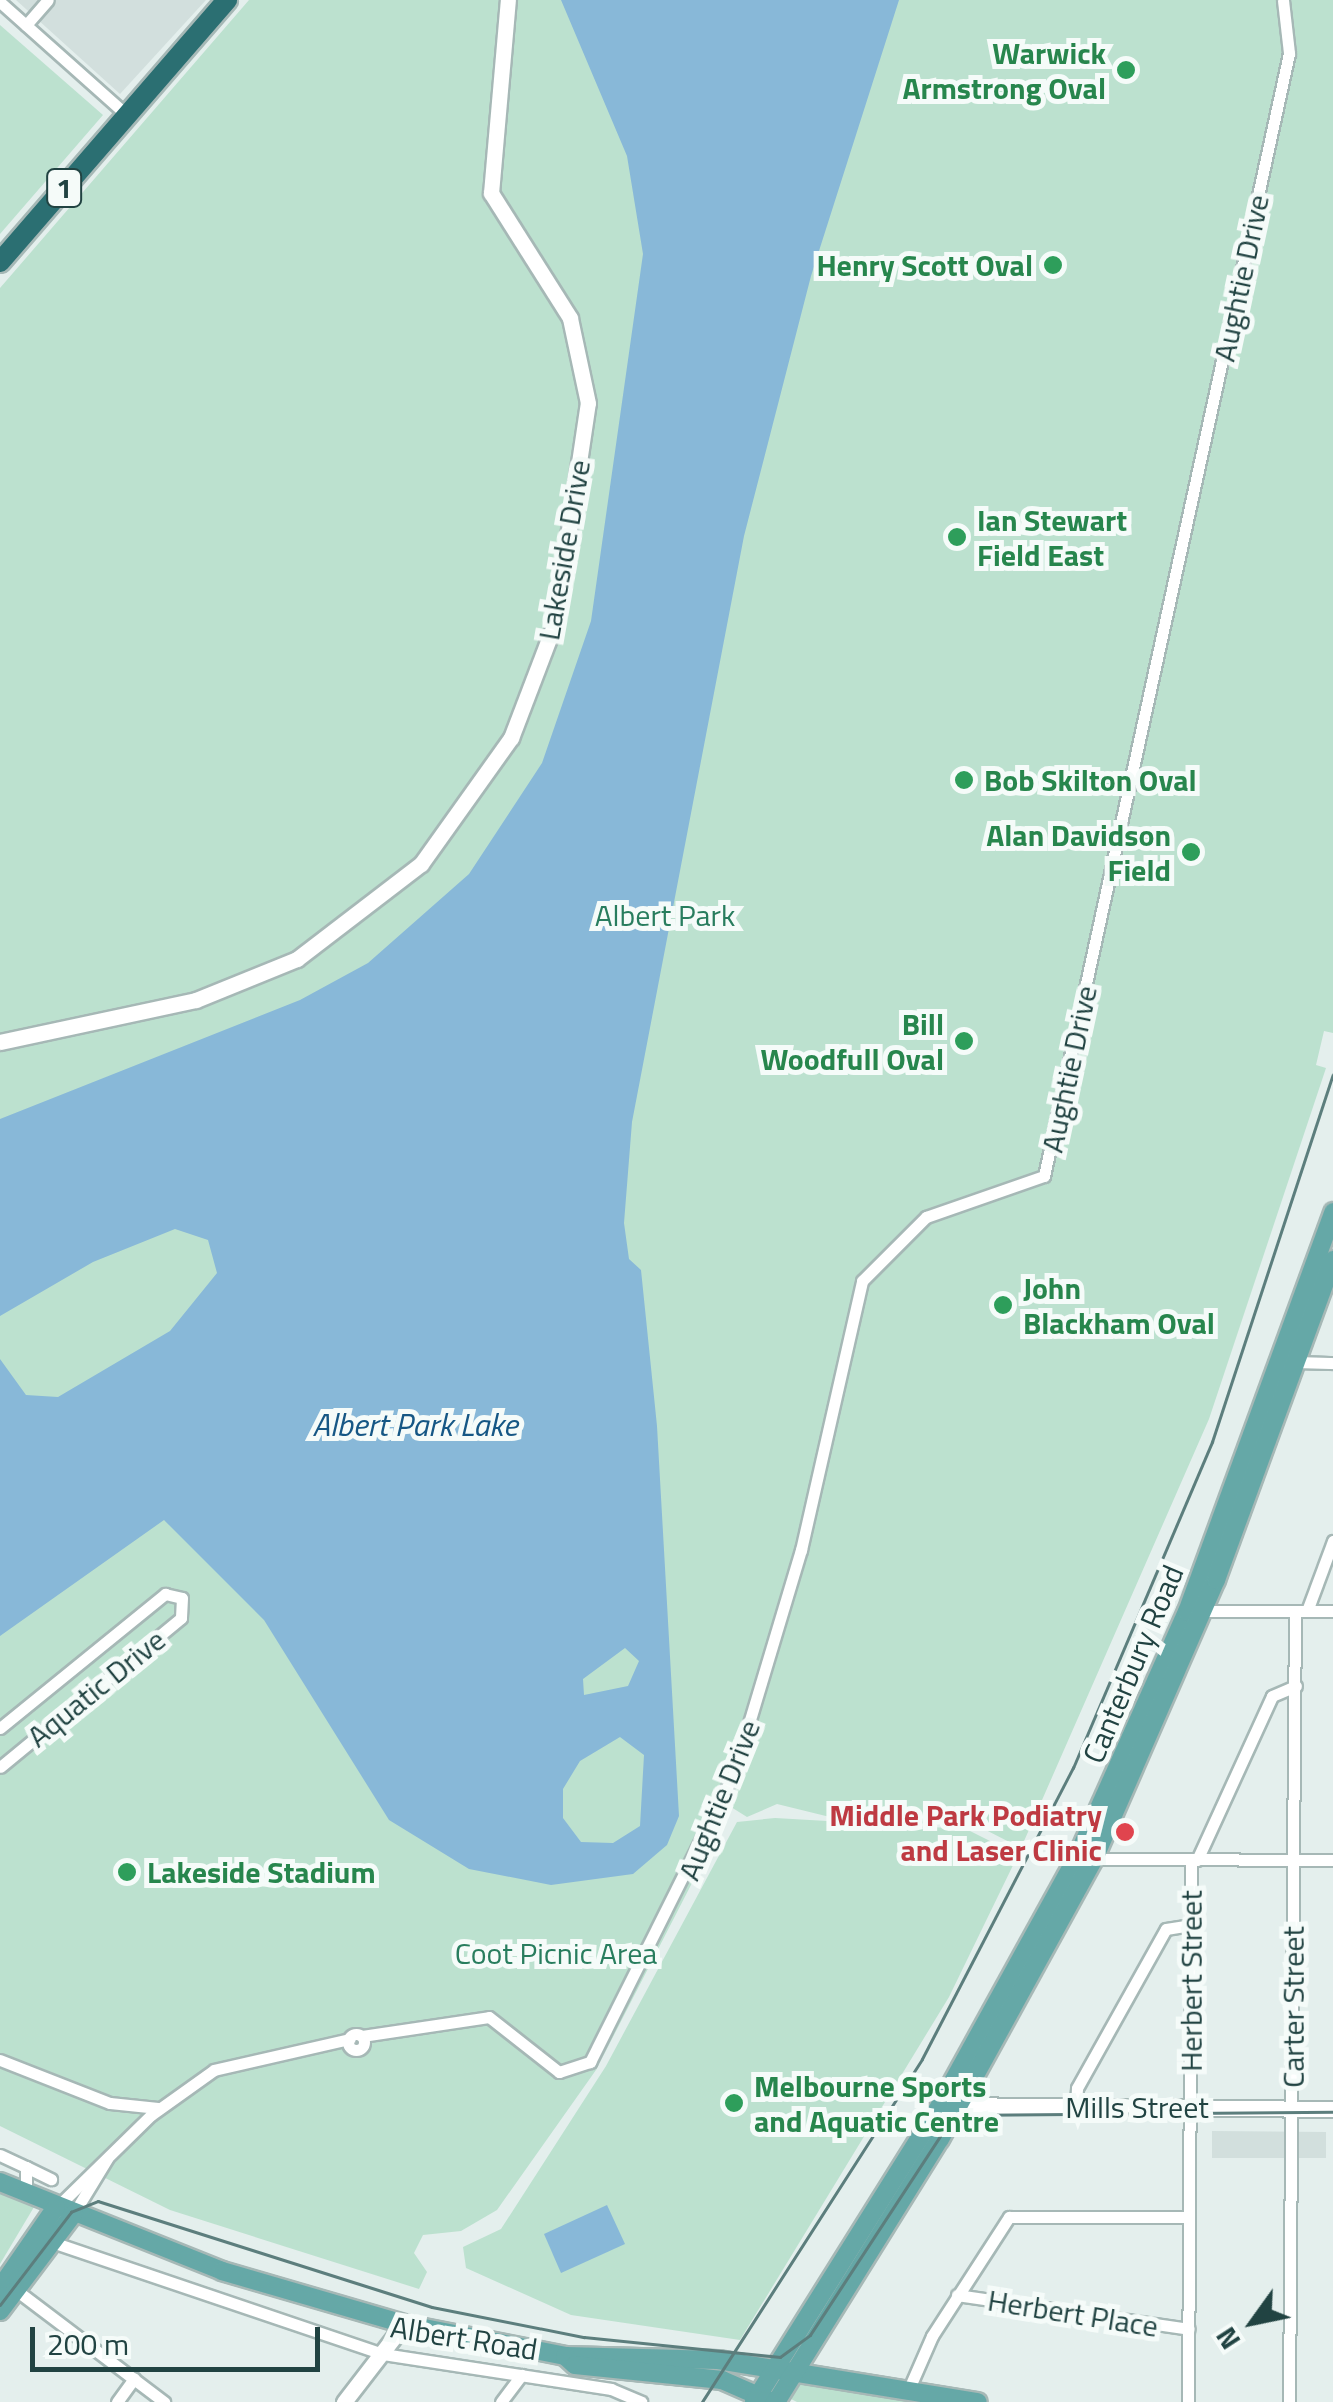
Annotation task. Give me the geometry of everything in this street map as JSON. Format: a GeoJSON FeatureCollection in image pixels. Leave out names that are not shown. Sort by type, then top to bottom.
{"type":"FeatureCollection","features":[{"type":"Feature","properties":{"kind":"highway","name":"1"},"geometry":{"type":"LineString","coordinates":[[0,262],[227,0]]}},
{"type":"Feature","properties":{"kind":"main road","name":"Canterbury Road"},"geometry":{"type":"LineString","coordinates":[[1291,1362],[1333,1212]]}},
{"type":"Feature","properties":{"kind":"main road","name":"Canterbury Road"},"geometry":{"type":"LineString","coordinates":[[765,2400],[796,2374],[1086,1856],[1195,1611],[1333,1260]]}},
{"type":"Feature","properties":{"kind":"main road","name":"Canterbury Road"},"geometry":{"type":"LineString","coordinates":[[765,2400],[774,2369],[949,2105]]}},
{"type":"Feature","properties":{"kind":"main road","name":"Albert Road"},"geometry":{"type":"LineString","coordinates":[[0,2182],[248,2280],[404,2324],[566,2356],[774,2369],[978,2402]]}},
{"type":"Feature","properties":{"kind":"main road"},"geometry":{"type":"LineString","coordinates":[[5,2284],[52,2242],[65,2210]]}},
{"type":"Feature","properties":{"kind":"main road"},"geometry":{"type":"LineString","coordinates":[[0,2311],[5,2284],[65,2210]]}},
{"type":"Feature","properties":{"kind":"main road","name":"Albert Road"},"geometry":{"type":"LineString","coordinates":[[566,2356],[575,2365],[722,2380],[765,2400]]}},
{"type":"Feature","properties":{"kind":"street"},"geometry":{"type":"LineString","coordinates":[[26,26],[48,0]]}},
{"type":"Feature","properties":{"kind":"street","name":"Lakeside Drive"},"geometry":{"type":"LineString","coordinates":[[0,1042],[196,1000],[311,951],[431,854],[511,738],[555,623],[588,403],[579,337],[492,193],[508,0]]}},
{"type":"Feature","properties":{"kind":"street","name":"Aughtie Drive"},"geometry":{"type":"LineString","coordinates":[[65,2210],[107,2159],[158,2108],[232,2063],[489,2017],[558,2072],[590,2062],[734,1773],[802,1550],[862,1281],[926,1217],[972,1196],[1033,1187],[1046,1173],[1290,53],[1283,0]]}},
{"type":"Feature","properties":{"kind":"street"},"geometry":{"type":"LineString","coordinates":[[0,2],[127,115]]}},
{"type":"Feature","properties":{"kind":"street"},"geometry":{"type":"LineString","coordinates":[[1291,1362],[1333,1363]]}},
{"type":"Feature","properties":{"kind":"street"},"geometry":{"type":"LineString","coordinates":[[1301,1611],[1333,1541]]}},
{"type":"Feature","properties":{"kind":"street","name":"Aquatic Drive"},"geometry":{"type":"LineString","coordinates":[[0,1728],[165,1594],[182,1598],[181,1618],[0,1767]]}},
{"type":"Feature","properties":{"kind":"street"},"geometry":{"type":"LineString","coordinates":[[1195,1611],[1333,1611]]}},
{"type":"Feature","properties":{"kind":"street","name":"Carter Street"},"geometry":{"type":"LineString","coordinates":[[1289,2402],[1296,1686],[1301,1611]]}},
{"type":"Feature","properties":{"kind":"street"},"geometry":{"type":"LineString","coordinates":[[1194,1860],[1272,1696],[1296,1686]]}},
{"type":"Feature","properties":{"kind":"street"},"geometry":{"type":"LineString","coordinates":[[1086,1856],[1333,1860]]}},
{"type":"Feature","properties":{"kind":"street","name":"Herbert Street"},"geometry":{"type":"LineString","coordinates":[[1188,2402],[1194,1860]]}},
{"type":"Feature","properties":{"kind":"street"},"geometry":{"type":"LineString","coordinates":[[1076,2106],[1077,2088],[1166,1929],[1192,1925]]}},
{"type":"Feature","properties":{"kind":"street"},"geometry":{"type":"LineString","coordinates":[[0,2060],[114,2104],[158,2108]]}},
{"type":"Feature","properties":{"kind":"street","name":"Mills Street"},"geometry":{"type":"LineString","coordinates":[[949,2105],[1333,2109]]}},
{"type":"Feature","properties":{"kind":"street"},"geometry":{"type":"LineString","coordinates":[[0,2155],[51,2179]]}},
{"type":"Feature","properties":{"kind":"street"},"geometry":{"type":"LineString","coordinates":[[26,2167],[26,2194]]}},
{"type":"Feature","properties":{"kind":"street"},"geometry":{"type":"LineString","coordinates":[[908,2391],[957,2295],[1012,2216],[1189,2217]]}},
{"type":"Feature","properties":{"kind":"street","name":"Albert Road"},"geometry":{"type":"LineString","coordinates":[[52,2242],[384,2354],[521,2375],[641,2402]]}},
{"type":"Feature","properties":{"kind":"street"},"geometry":{"type":"LineString","coordinates":[[5,2284],[164,2402]]}},
{"type":"Feature","properties":{"kind":"street","name":"Herbert Place"},"geometry":{"type":"LineString","coordinates":[[957,2295],[1189,2330]]}},
{"type":"Feature","properties":{"kind":"street"},"geometry":{"type":"LineString","coordinates":[[344,2402],[404,2324]]}},
{"type":"Feature","properties":{"kind":"street"},"geometry":{"type":"LineString","coordinates":[[501,2402],[521,2375]]}},
{"type":"Feature","properties":{"kind":"street"},"geometry":{"type":"LineString","coordinates":[[116,2402],[134,2379]]}},
{"type":"Feature","properties":{"kind":"shaded area"},"geometry":{"type":"Polygon","coordinates":[[[16,0],[206,0],[120,94],[16,0]]]}},
{"type":"Feature","properties":{"kind":"shaded area"},"geometry":{"type":"Polygon","coordinates":[[[1212,2131],[1326,2132],[1326,2158],[1212,2158],[1212,2131]]]}},
{"type":"Feature","properties":{"kind":"green space","name":"Albert Park"},"geometry":{"type":"Polygon","coordinates":[[[249,0],[1333,0],[1333,1033],[1324,1031],[1316,1065],[1326,1068],[1209,1419],[1021,1848],[980,1827],[834,1818],[777,1804],[747,1817],[731,1807],[596,2070],[497,2210],[461,2231],[423,2235],[414,2253],[427,2272],[419,2289],[170,2210],[0,2126],[0,288],[249,0]]]}},
{"type":"Feature","properties":{"kind":"green space"},"geometry":{"type":"Polygon","coordinates":[[[0,25],[103,115],[0,234],[0,25]]]}},
{"type":"Feature","properties":{"kind":"green space","name":"Melbourne Sports and Aquatic Centre"},"geometry":{"type":"Polygon","coordinates":[[[775,1818],[966,1829],[1018,1855],[949,1997],[740,2340],[571,2315],[466,2268],[463,2247],[501,2229],[606,2066],[737,1822],[775,1818]]]}},
{"type":"Feature","properties":{"kind":"green space"},"geometry":{"type":"Polygon","coordinates":[[[0,2192],[34,2207],[0,2264],[0,2192]]]}},
{"type":"Feature","properties":{"kind":"green space"},"geometry":{"type":"Polygon","coordinates":[[[802,2382],[934,2402],[797,2402],[789,2398],[802,2382]]]}},
{"type":"Feature","properties":{"kind":"water","name":"Albert Park Lake"},"geometry":{"type":"Polygon","coordinates":[[[561,0],[899,0],[811,276],[744,536],[632,1122],[624,1223],[629,1259],[641,1270],[657,1426],[679,1816],[667,1845],[633,1874],[551,1885],[469,1869],[389,1820],[264,1620],[164,1520],[0,1636],[0,1359],[26,1395],[58,1397],[170,1331],[217,1273],[208,1240],[175,1229],[93,1262],[0,1316],[0,1119],[300,1000],[368,963],[469,874],[542,763],[591,621],[643,254],[627,156],[561,0]],[[625,1648],[583,1679],[584,1695],[628,1686],[639,1661],[625,1648]],[[620,1737],[580,1761],[563,1789],[563,1818],[581,1842],[613,1843],[640,1826],[644,1755],[620,1737]]]}},
{"type":"Feature","properties":{"kind":"water"},"geometry":{"type":"Polygon","coordinates":[[[607,2205],[625,2244],[561,2273],[544,2234],[607,2205]]]}},
{"type":"Feature","properties":{"kind":"tram line"},"geometry":{"type":"LineString","coordinates":[[702,2402],[922,2059],[1073,1768],[1212,1442],[1333,1075]]}},
{"type":"Feature","properties":{"kind":"tram line"},"geometry":{"type":"LineString","coordinates":[[0,2305],[71,2212],[98,2201],[432,2307],[584,2337],[780,2357],[810,2335],[954,2115],[1333,2112]]}},
{"type":"Feature","properties":{"kind":"place","name":"Warwick Armstrong Oval"},"geometry":{"type":"Point","coordinates":[1126,70]}},
{"type":"Feature","properties":{"kind":"place","name":"Henry Scott Oval"},"geometry":{"type":"Point","coordinates":[1053,265]}},
{"type":"Feature","properties":{"kind":"place","name":"Ian Stewart Field East"},"geometry":{"type":"Point","coordinates":[957,537]}},
{"type":"Feature","properties":{"kind":"place","name":"Bob Skilton Oval"},"geometry":{"type":"Point","coordinates":[964,780]}},
{"type":"Feature","properties":{"kind":"place","name":"Alan Davidson Field"},"geometry":{"type":"Point","coordinates":[1191,852]}},
{"type":"Feature","properties":{"kind":"place","name":"Bill Woodfull Oval"},"geometry":{"type":"Point","coordinates":[964,1041]}},
{"type":"Feature","properties":{"kind":"place","name":"John Blackham Oval"},"geometry":{"type":"Point","coordinates":[1003,1305]}},
{"type":"Feature","properties":{"kind":"place","name":"Middle Park Podiatry and Laser Clinic"},"geometry":{"type":"Point","coordinates":[1125,1832]}},
{"type":"Feature","properties":{"kind":"place","name":"Lakeside Stadium"},"geometry":{"type":"Point","coordinates":[127,1872]}},
{"type":"Feature","properties":{"kind":"place","name":"Melbourne Sports and Aquatic Centre"},"geometry":{"type":"Point","coordinates":[734,2103]}},
{"type":"Feature","properties":{"kind":"park label","name":"Coot Picnic Area"},"geometry":{"type":"Point","coordinates":[556,1953]}}]}
